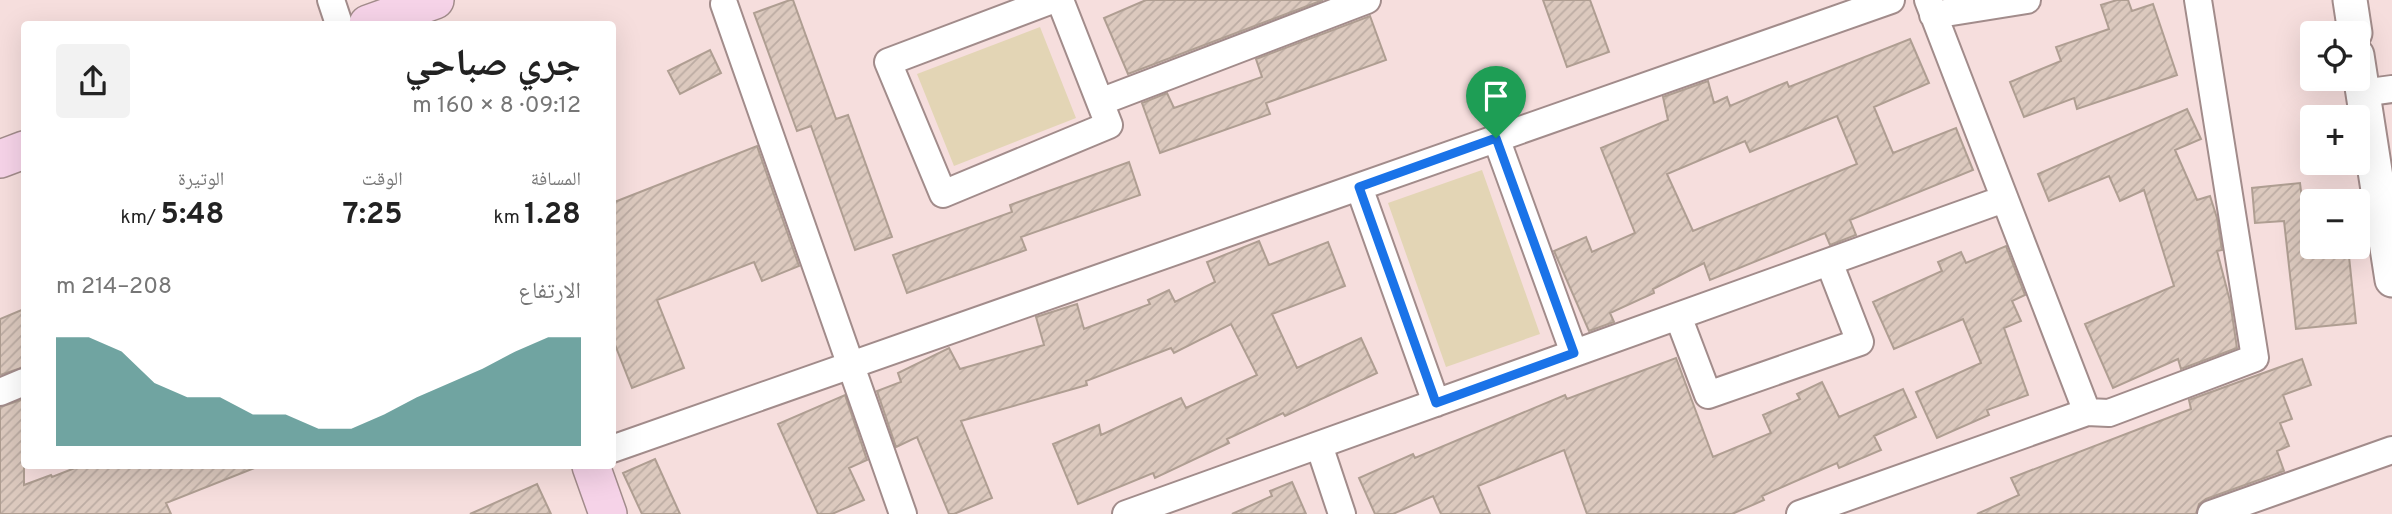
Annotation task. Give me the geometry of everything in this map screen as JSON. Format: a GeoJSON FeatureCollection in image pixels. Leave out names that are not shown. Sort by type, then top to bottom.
{"type":"FeatureCollection","features":[{"type":"Feature","properties":{"kind":"main road"},"geometry":{"type":"LineString","coordinates":[[381,21],[431,9]]}},
{"type":"Feature","properties":{"kind":"main road"},"geometry":{"type":"LineString","coordinates":[[0,159],[21,151]]}},
{"type":"Feature","properties":{"kind":"main road"},"geometry":{"type":"LineString","coordinates":[[592,469],[608,514]]}},
{"type":"Feature","properties":{"kind":"street"},"geometry":{"type":"LineString","coordinates":[[331,0],[338,21]]}},
{"type":"Feature","properties":{"kind":"street"},"geometry":{"type":"LineString","coordinates":[[1052,0],[888,62],[943,194],[1109,125],[1060,0]]}},
{"type":"Feature","properties":{"kind":"street"},"geometry":{"type":"LineString","coordinates":[[1100,102],[1367,0]]}},
{"type":"Feature","properties":{"kind":"street"},"geometry":{"type":"LineString","coordinates":[[616,448],[1891,0]]}},
{"type":"Feature","properties":{"kind":"street"},"geometry":{"type":"LineString","coordinates":[[2027,0],[1931,7],[2087,412]]}},
{"type":"Feature","properties":{"kind":"street"},"geometry":{"type":"LineString","coordinates":[[1800,514],[2087,412],[2109,413],[2255,358],[2198,0]]}},
{"type":"Feature","properties":{"kind":"street"},"geometry":{"type":"LineString","coordinates":[[2350,0],[2353,21]]}},
{"type":"Feature","properties":{"kind":"street"},"geometry":{"type":"LineString","coordinates":[[724,4],[903,514]]}},
{"type":"Feature","properties":{"kind":"street"},"geometry":{"type":"LineString","coordinates":[[2377,91],[2392,280]]}},
{"type":"Feature","properties":{"kind":"street"},"geometry":{"type":"LineString","coordinates":[[1496,138],[1574,353]]}},
{"type":"Feature","properties":{"kind":"street"},"geometry":{"type":"LineString","coordinates":[[1359,187],[1436,403]]}},
{"type":"Feature","properties":{"kind":"street"},"geometry":{"type":"LineString","coordinates":[[1126,514],[2004,199]]}},
{"type":"Feature","properties":{"kind":"street"},"geometry":{"type":"LineString","coordinates":[[1678,316],[1708,395],[1860,342],[1829,262]]}},
{"type":"Feature","properties":{"kind":"street"},"geometry":{"type":"LineString","coordinates":[[0,392],[21,383]]}},
{"type":"Feature","properties":{"kind":"street"},"geometry":{"type":"LineString","coordinates":[[1319,444],[1342,514]]}},
{"type":"Feature","properties":{"kind":"street"},"geometry":{"type":"LineString","coordinates":[[2211,514],[2392,450]]}},
{"type":"Feature","properties":{"kind":"shaded area"},"geometry":{"type":"Polygon","coordinates":[[[1040,27],[1076,118],[954,166],[917,74],[1040,27]]]}},
{"type":"Feature","properties":{"kind":"shaded area"},"geometry":{"type":"Polygon","coordinates":[[[1482,170],[1540,334],[1446,367],[1388,203],[1482,170]]]}},
{"type":"Feature","properties":{"kind":"building"},"geometry":{"type":"Polygon","coordinates":[[[793,0],[836,119],[848,115],[892,237],[855,250],[811,126],[797,131],[754,13],[793,0]]]}},
{"type":"Feature","properties":{"kind":"building"},"geometry":{"type":"Polygon","coordinates":[[[1146,0],[1323,0],[1128,74],[1104,18],[1146,0]]]}},
{"type":"Feature","properties":{"kind":"building"},"geometry":{"type":"Polygon","coordinates":[[[1543,0],[1590,0],[1609,52],[1567,67],[1543,0]]]}},
{"type":"Feature","properties":{"kind":"building"},"geometry":{"type":"Polygon","coordinates":[[[2128,0],[2132,11],[2153,4],[2177,75],[2077,109],[2074,98],[2024,117],[2010,82],[2061,61],[2056,47],[2109,29],[2101,5],[2128,0]]]}},
{"type":"Feature","properties":{"kind":"building"},"geometry":{"type":"Polygon","coordinates":[[[1370,16],[1386,60],[1266,103],[1270,114],[1160,153],[1142,103],[1167,93],[1174,108],[1262,77],[1256,59],[1370,16]]]}},
{"type":"Feature","properties":{"kind":"building"},"geometry":{"type":"Polygon","coordinates":[[[1910,39],[1929,83],[1874,107],[1893,153],[1956,128],[1973,170],[1850,220],[1856,235],[1830,245],[1825,233],[1710,280],[1704,263],[1653,289],[1654,293],[1610,313],[1614,322],[1589,331],[1554,251],[1586,237],[1592,252],[1635,233],[1601,148],[1668,120],[1663,97],[1708,81],[1714,103],[1727,97],[1730,106],[1787,82],[1789,87],[1910,39]],[[1837,116],[1750,152],[1745,141],[1667,174],[1693,231],[1857,164],[1837,116]]]}},
{"type":"Feature","properties":{"kind":"building"},"geometry":{"type":"Polygon","coordinates":[[[710,50],[721,73],[680,94],[668,71],[710,50]]]}},
{"type":"Feature","properties":{"kind":"building"},"geometry":{"type":"Polygon","coordinates":[[[2187,109],[2201,139],[2175,150],[2197,200],[2210,196],[2217,218],[2222,250],[2217,251],[2230,301],[2237,348],[2181,369],[2178,359],[2113,388],[2085,324],[2174,286],[2144,190],[2120,201],[2109,176],[2049,201],[2038,174],[2187,109]]]}},
{"type":"Feature","properties":{"kind":"building"},"geometry":{"type":"Polygon","coordinates":[[[757,146],[799,266],[762,281],[754,262],[657,300],[684,368],[632,388],[616,347],[616,201],[757,146]]]}},
{"type":"Feature","properties":{"kind":"building"},"geometry":{"type":"Polygon","coordinates":[[[1129,162],[1140,195],[1021,237],[1026,250],[907,293],[893,255],[1012,212],[1010,205],[1129,162]]]}},
{"type":"Feature","properties":{"kind":"building"},"geometry":{"type":"Polygon","coordinates":[[[2300,183],[2300,259],[2349,259],[2356,323],[2296,329],[2284,221],[2255,223],[2252,188],[2300,183]]]}},
{"type":"Feature","properties":{"kind":"building"},"geometry":{"type":"Polygon","coordinates":[[[1259,241],[1269,265],[1328,242],[1345,286],[1272,314],[1297,368],[1361,338],[1377,373],[1285,416],[1283,413],[1227,439],[1229,443],[1155,478],[1153,473],[1078,504],[1053,444],[1099,425],[1101,435],[1181,398],[1186,408],[1257,375],[1231,324],[1174,353],[1171,348],[1086,381],[1087,385],[961,421],[992,498],[954,514],[949,514],[917,437],[896,447],[877,391],[901,382],[898,373],[949,348],[960,369],[1044,345],[1036,317],[1077,304],[1084,329],[1150,304],[1148,300],[1169,290],[1175,302],[1215,282],[1207,262],[1259,241]]]}},
{"type":"Feature","properties":{"kind":"building"},"geometry":{"type":"Polygon","coordinates":[[[2006,246],[2025,295],[2012,301],[2021,321],[2004,328],[2028,395],[1987,410],[1989,415],[1937,438],[1916,392],[1981,363],[1963,319],[1894,349],[1873,302],[1942,271],[1938,262],[1961,252],[1966,263],[2006,246]]]}},
{"type":"Feature","properties":{"kind":"building"},"geometry":{"type":"Polygon","coordinates":[[[21,310],[21,368],[0,375],[0,319],[21,310]]]}},
{"type":"Feature","properties":{"kind":"building"},"geometry":{"type":"Polygon","coordinates":[[[1676,358],[1713,457],[1771,433],[1763,415],[1800,399],[1797,394],[1822,382],[1839,417],[1903,389],[1916,417],[1874,436],[1881,450],[1839,468],[1837,463],[1762,496],[1764,500],[1732,514],[1587,514],[1564,450],[1478,486],[1490,514],[1441,514],[1433,496],[1393,514],[1375,514],[1359,478],[1413,454],[1415,458],[1565,395],[1567,399],[1676,358]]]}},
{"type":"Feature","properties":{"kind":"building"},"geometry":{"type":"Polygon","coordinates":[[[2302,359],[2311,385],[2283,395],[2292,419],[2280,423],[2289,446],[2277,451],[2284,471],[2206,499],[2199,504],[2196,514],[1977,514],[2019,495],[2011,478],[2191,409],[2189,400],[2302,359]]]}},
{"type":"Feature","properties":{"kind":"building"},"geometry":{"type":"Polygon","coordinates":[[[845,395],[867,460],[849,468],[864,500],[832,514],[818,514],[778,424],[845,395]]]}},
{"type":"Feature","properties":{"kind":"building"},"geometry":{"type":"Polygon","coordinates":[[[21,400],[21,469],[24,469],[24,485],[72,469],[252,469],[166,503],[171,514],[0,514],[0,407],[21,400]]]}},
{"type":"Feature","properties":{"kind":"building"},"geometry":{"type":"Polygon","coordinates":[[[655,459],[680,514],[642,514],[623,473],[655,459]]]}},
{"type":"Feature","properties":{"kind":"building"},"geometry":{"type":"Polygon","coordinates":[[[1292,482],[1306,514],[1232,514],[1272,496],[1270,491],[1292,482]]]}},
{"type":"Feature","properties":{"kind":"building"},"geometry":{"type":"Polygon","coordinates":[[[537,484],[551,514],[470,514],[537,484]]]}},
{"type":"Feature","properties":{"kind":"route"},"geometry":{"type":"LineString","coordinates":[[1496,138],[1574,353],[1436,403],[1359,187],[1496,138]]}}]}
